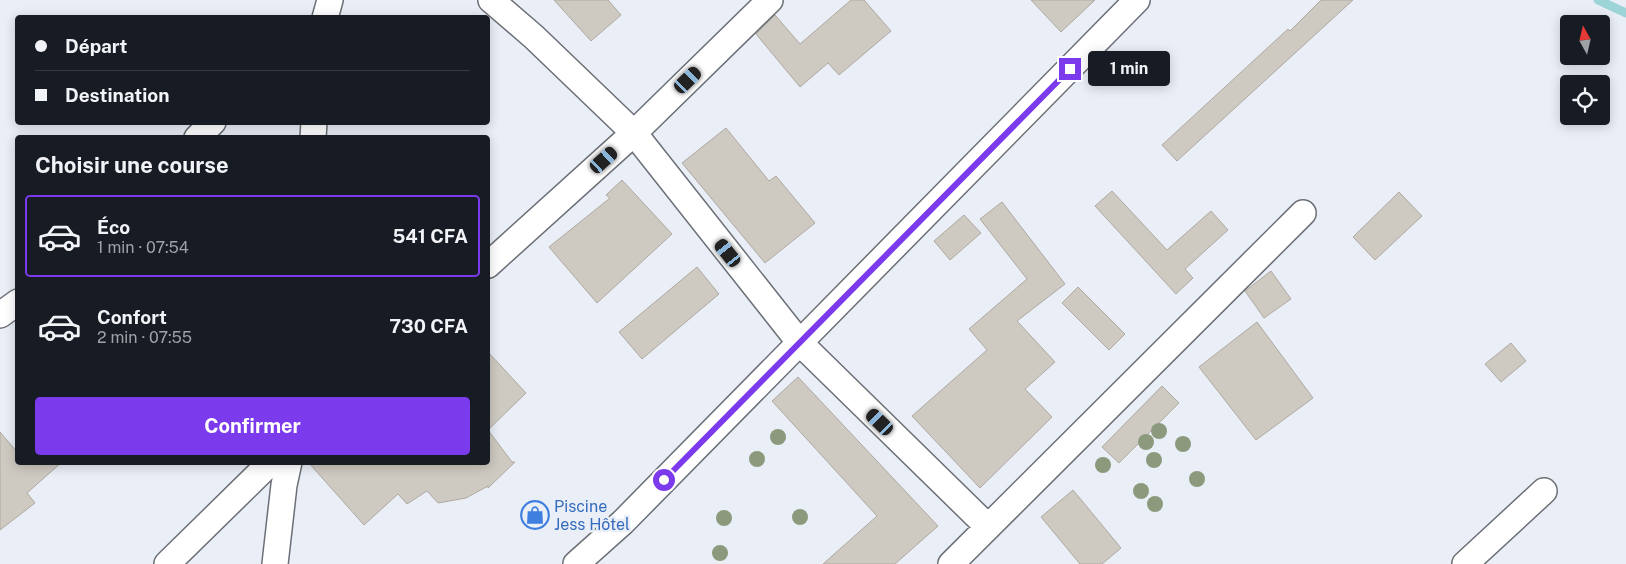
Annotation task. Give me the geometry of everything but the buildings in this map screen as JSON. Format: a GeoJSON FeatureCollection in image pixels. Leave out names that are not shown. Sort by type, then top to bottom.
{"type":"FeatureCollection","features":[{"type":"Feature","properties":{"kind":"street"},"geometry":{"type":"LineString","coordinates":[[326,15],[329,0]]}},
{"type":"Feature","properties":{"kind":"street"},"geometry":{"type":"LineString","coordinates":[[491,0],[534,37],[634,133],[800,343],[988,527]]}},
{"type":"Feature","properties":{"kind":"street"},"geometry":{"type":"LineString","coordinates":[[490,263],[634,133],[770,0]]}},
{"type":"Feature","properties":{"kind":"street"},"geometry":{"type":"LineString","coordinates":[[576,564],[623,522],[1137,0]]}},
{"type":"Feature","properties":{"kind":"street"},"geometry":{"type":"LineString","coordinates":[[199,135],[210,125]]}},
{"type":"Feature","properties":{"kind":"street"},"geometry":{"type":"LineString","coordinates":[[951,564],[1303,213]]}},
{"type":"Feature","properties":{"kind":"street"},"geometry":{"type":"LineString","coordinates":[[0,315],[15,304]]}},
{"type":"Feature","properties":{"kind":"street"},"geometry":{"type":"LineString","coordinates":[[167,564],[268,465]]}},
{"type":"Feature","properties":{"kind":"street"},"geometry":{"type":"LineString","coordinates":[[273,465],[286,474],[275,564]]}},
{"type":"Feature","properties":{"kind":"street"},"geometry":{"type":"LineString","coordinates":[[1465,564],[1544,491]]}},
{"type":"Feature","properties":{"kind":"waterway"},"geometry":{"type":"LineString","coordinates":[[1598,0],[1626,13]]}},
{"type":"Feature","properties":{"kind":"place","name":"Piscine Jess Hôtel"},"geometry":{"type":"Point","coordinates":[535,515]}},
{"type":"Feature","properties":{"kind":"route"},"geometry":{"type":"LineString","coordinates":[[664,480],[1070,69]]}}]}
